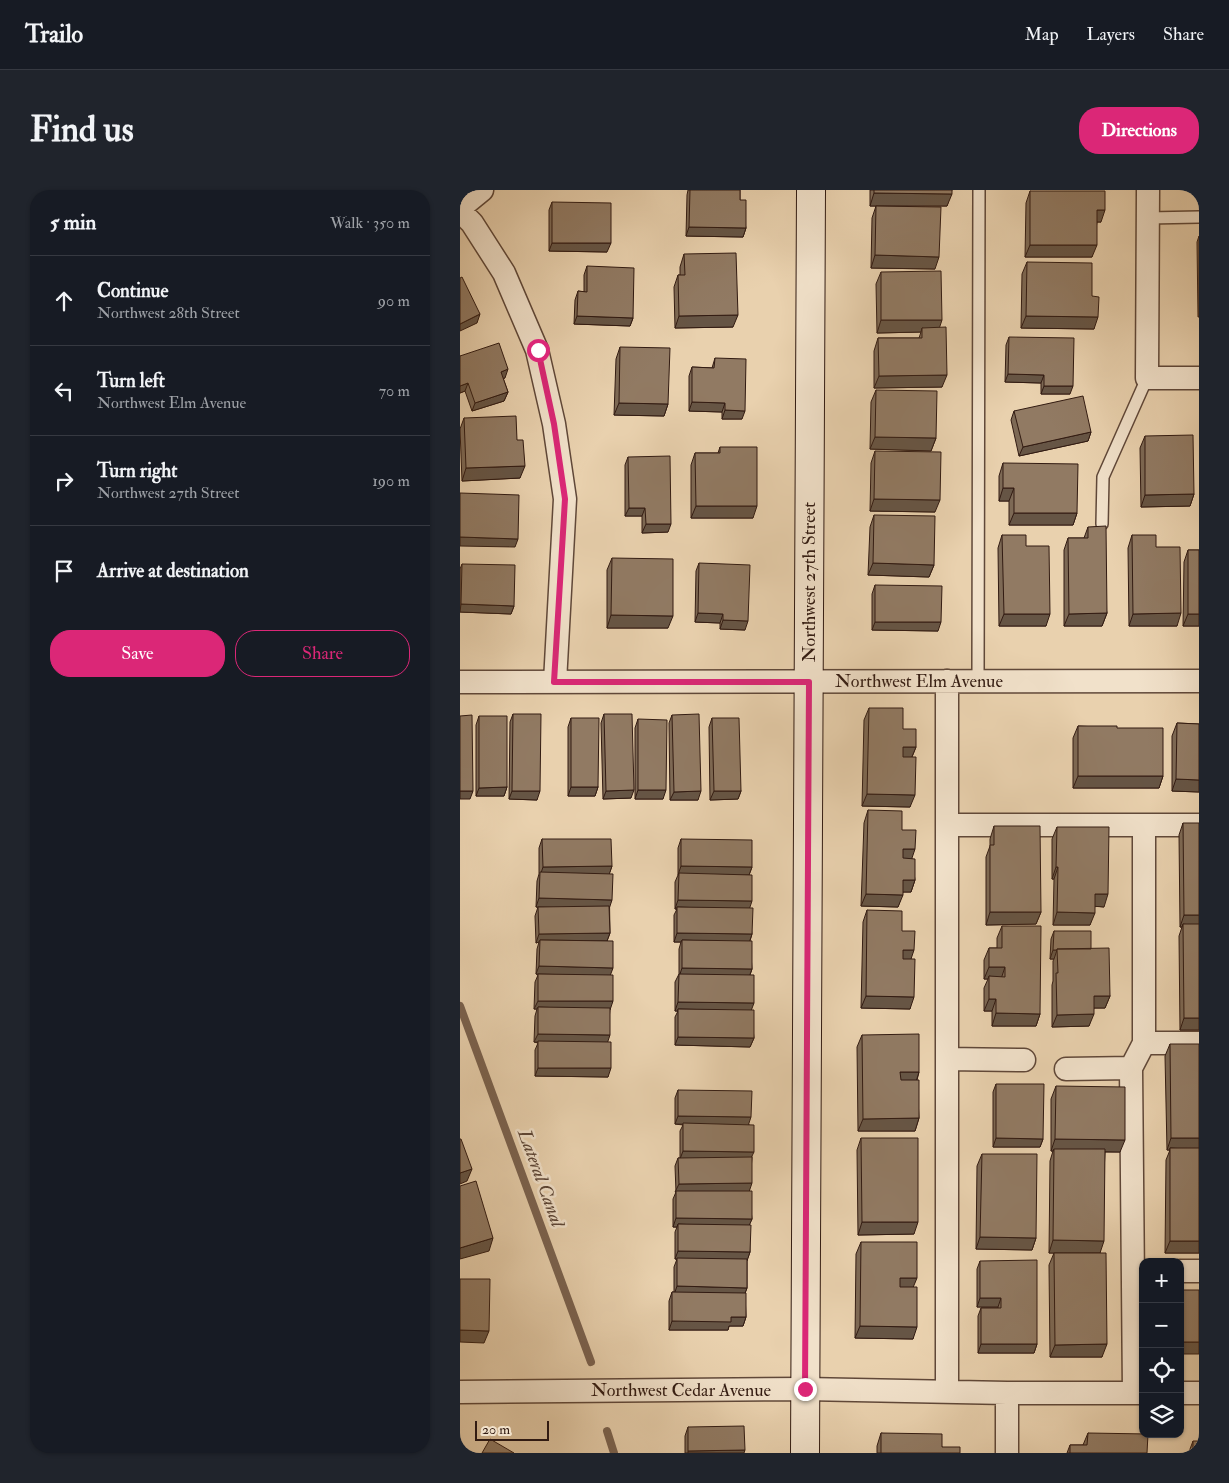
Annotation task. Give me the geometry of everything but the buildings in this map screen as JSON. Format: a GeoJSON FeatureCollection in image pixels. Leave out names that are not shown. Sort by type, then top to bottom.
{"type":"FeatureCollection","features":[{"type":"Feature","properties":{"kind":"street"},"geometry":{"type":"LineString","coordinates":[[482,190],[460,210],[472,223],[504,273],[538,350],[554,424],[565,499],[554,682]]}},
{"type":"Feature","properties":{"kind":"street","name":"Northwest 27th Street"},"geometry":{"type":"LineString","coordinates":[[805,1453],[811,190]]}},
{"type":"Feature","properties":{"kind":"street"},"geometry":{"type":"LineString","coordinates":[[1148,190],[1147,378],[1199,378]]}},
{"type":"Feature","properties":{"kind":"street"},"geometry":{"type":"LineString","coordinates":[[947,681],[947,1392]]}},
{"type":"Feature","properties":{"kind":"street","name":"Northwest Elm Avenue"},"geometry":{"type":"LineString","coordinates":[[460,682],[1199,681]]}},
{"type":"Feature","properties":{"kind":"street"},"geometry":{"type":"LineString","coordinates":[[947,825],[1199,825]]}},
{"type":"Feature","properties":{"kind":"street"},"geometry":{"type":"LineString","coordinates":[[1138,1393],[1138,1271],[1131,1068],[1144,1043],[1144,825]]}},
{"type":"Feature","properties":{"kind":"street"},"geometry":{"type":"LineString","coordinates":[[1144,1043],[1199,1043]]}},
{"type":"Feature","properties":{"kind":"street"},"geometry":{"type":"LineString","coordinates":[[947,1059],[1024,1060]]}},
{"type":"Feature","properties":{"kind":"street"},"geometry":{"type":"LineString","coordinates":[[1066,1069],[1131,1068]]}},
{"type":"Feature","properties":{"kind":"street"},"geometry":{"type":"LineString","coordinates":[[1184,1270],[1199,1270]]}},
{"type":"Feature","properties":{"kind":"street","name":"Northwest Cedar Avenue"},"geometry":{"type":"LineString","coordinates":[[460,1392],[805,1389],[1007,1393],[1138,1393]]}},
{"type":"Feature","properties":{"kind":"street"},"geometry":{"type":"LineString","coordinates":[[1007,1393],[1007,1453]]}},
{"type":"Feature","properties":{"kind":"street"},"geometry":{"type":"LineString","coordinates":[[1184,1393],[1199,1393]]}},
{"type":"Feature","properties":{"kind":"lane"},"geometry":{"type":"LineString","coordinates":[[978,681],[979,190]]}},
{"type":"Feature","properties":{"kind":"lane"},"geometry":{"type":"LineString","coordinates":[[1148,218],[1199,217]]}},
{"type":"Feature","properties":{"kind":"lane"},"geometry":{"type":"LineString","coordinates":[[1102,524],[1103,477],[1147,378]]}},
{"type":"Feature","properties":{"kind":"waterway","name":"Lateral Canal"},"geometry":{"type":"LineString","coordinates":[[460,1006],[591,1362]]}},
{"type":"Feature","properties":{"kind":"waterway","name":"Lateral Canal"},"geometry":{"type":"LineString","coordinates":[[607,1431],[614,1453]]}},
{"type":"Feature","properties":{"kind":"route"},"geometry":{"type":"LineString","coordinates":[[538,350],[554,424],[565,499],[554,682],[809,682],[805,1389]]}}]}
